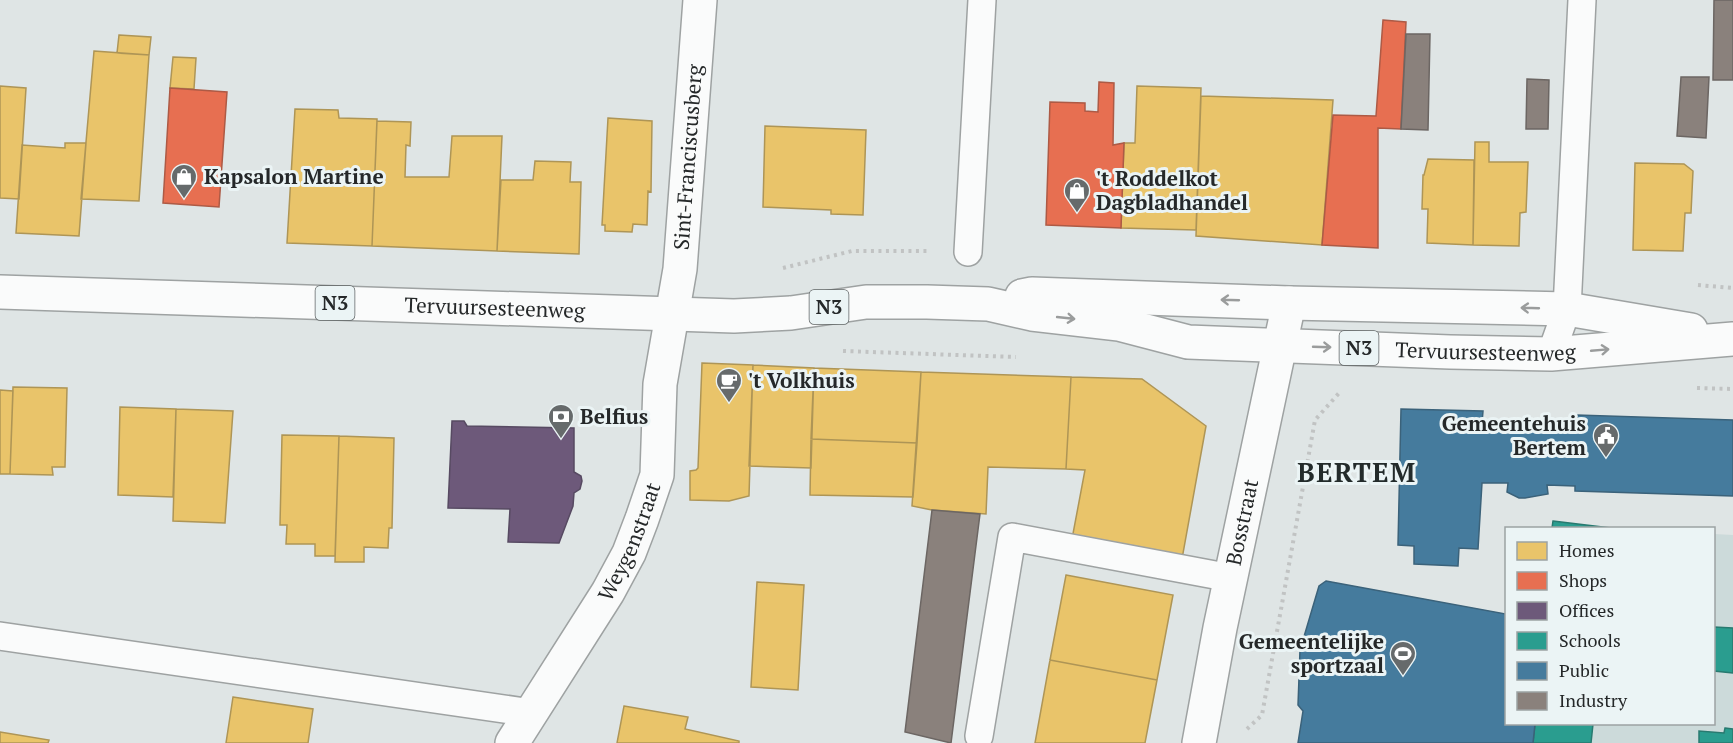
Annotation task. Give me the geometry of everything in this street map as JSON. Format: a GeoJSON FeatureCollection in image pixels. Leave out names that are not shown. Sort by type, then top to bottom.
{"type":"FeatureCollection","features":[{"type":"Feature","properties":{"kind":"main road","name":"Sint-Franciscusberg"},"geometry":{"type":"LineString","coordinates":[[671,314],[680,269],[700,0]]}},
{"type":"Feature","properties":{"kind":"main road","name":"Tervuursesteenweg"},"geometry":{"type":"LineString","coordinates":[[0,292],[734,316],[791,313],[866,302],[988,304],[1032,314],[1119,324],[1188,342],[1450,352],[1551,354],[1733,338]]}},
{"type":"Feature","properties":{"kind":"main road","name":"Tervuursesteenweg"},"geometry":{"type":"LineString","coordinates":[[988,304],[1032,294],[1288,303],[1567,309],[1733,338]]}},
{"type":"Feature","properties":{"kind":"main road","name":"Bosstraat"},"geometry":{"type":"LineString","coordinates":[[1199,743],[1220,628],[1288,303]]}},
{"type":"Feature","properties":{"kind":"main road","name":"Weygenstraat"},"geometry":{"type":"LineString","coordinates":[[512,743],[608,592],[629,553],[642,519],[657,475],[660,384],[671,314]]}},
{"type":"Feature","properties":{"kind":"lane"},"geometry":{"type":"LineString","coordinates":[[968,252],[982,0]]}},
{"type":"Feature","properties":{"kind":"lane"},"geometry":{"type":"LineString","coordinates":[[1551,354],[1567,309],[1582,0]]}},
{"type":"Feature","properties":{"kind":"lane"},"geometry":{"type":"LineString","coordinates":[[979,736],[1012,537],[1231,578]]}},
{"type":"Feature","properties":{"kind":"lane"},"geometry":{"type":"LineString","coordinates":[[0,636],[532,712]]}},
{"type":"Feature","properties":{"kind":"path"},"geometry":{"type":"LineString","coordinates":[[1246,729],[1262,715],[1315,420],[1345,387]]}},
{"type":"Feature","properties":{"kind":"shaded area"},"geometry":{"type":"Polygon","coordinates":[[[1715,534],[1733,535],[1733,743],[1533,743],[1535,725],[1715,725],[1715,534]]]}},
{"type":"Feature","properties":{"kind":"building: Homes"},"geometry":{"type":"Polygon","coordinates":[[[119,35],[151,37],[149,55],[117,53],[119,35]]]}},
{"type":"Feature","properties":{"kind":"building: Homes"},"geometry":{"type":"Polygon","coordinates":[[[94,51],[149,55],[139,201],[81,199],[94,51]]]}},
{"type":"Feature","properties":{"kind":"building: Homes"},"geometry":{"type":"Polygon","coordinates":[[[173,57],[196,58],[194,89],[170,88],[173,57]]]}},
{"type":"Feature","properties":{"kind":"building: Homes"},"geometry":{"type":"Polygon","coordinates":[[[0,86],[26,88],[19,199],[0,198],[0,86]]]}},
{"type":"Feature","properties":{"kind":"building: Homes"},"geometry":{"type":"Polygon","coordinates":[[[1137,86],[1201,88],[1196,230],[1121,228],[1124,143],[1135,143],[1137,86]]]}},
{"type":"Feature","properties":{"kind":"building: Homes"},"geometry":{"type":"Polygon","coordinates":[[[1201,96],[1333,100],[1322,245],[1196,236],[1201,96]]]}},
{"type":"Feature","properties":{"kind":"building: Homes"},"geometry":{"type":"Polygon","coordinates":[[[295,109],[338,110],[339,118],[377,119],[372,246],[287,243],[295,109]]]}},
{"type":"Feature","properties":{"kind":"building: Homes"},"geometry":{"type":"Polygon","coordinates":[[[608,118],[652,121],[651,192],[648,191],[647,225],[633,224],[632,232],[605,231],[605,225],[602,225],[608,118]]]}},
{"type":"Feature","properties":{"kind":"building: Homes"},"geometry":{"type":"Polygon","coordinates":[[[377,121],[411,122],[410,146],[406,145],[405,177],[449,177],[452,136],[502,136],[497,251],[372,246],[377,121]]]}},
{"type":"Feature","properties":{"kind":"building: Homes"},"geometry":{"type":"Polygon","coordinates":[[[765,126],[866,130],[863,215],[831,214],[831,210],[763,207],[765,126]]]}},
{"type":"Feature","properties":{"kind":"building: Homes"},"geometry":{"type":"Polygon","coordinates":[[[1475,142],[1489,142],[1489,162],[1528,162],[1526,212],[1520,213],[1519,246],[1473,245],[1475,142]]]}},
{"type":"Feature","properties":{"kind":"building: Homes"},"geometry":{"type":"Polygon","coordinates":[[[65,143],[86,143],[79,236],[16,233],[22,145],[65,148],[65,143]]]}},
{"type":"Feature","properties":{"kind":"building: Homes"},"geometry":{"type":"Polygon","coordinates":[[[1428,159],[1474,160],[1473,245],[1427,243],[1428,209],[1422,209],[1423,175],[1428,159]]]}},
{"type":"Feature","properties":{"kind":"building: Homes"},"geometry":{"type":"Polygon","coordinates":[[[535,161],[571,162],[570,182],[581,182],[579,254],[497,251],[501,180],[533,180],[535,161]]]}},
{"type":"Feature","properties":{"kind":"building: Homes"},"geometry":{"type":"Polygon","coordinates":[[[1635,163],[1684,164],[1693,171],[1691,213],[1685,213],[1683,251],[1633,250],[1635,163]]]}},
{"type":"Feature","properties":{"kind":"building: Homes"},"geometry":{"type":"Polygon","coordinates":[[[702,363],[753,365],[749,496],[729,501],[690,500],[690,471],[698,468],[702,363]]]}},
{"type":"Feature","properties":{"kind":"building: Homes"},"geometry":{"type":"Polygon","coordinates":[[[753,365],[814,368],[811,468],[749,466],[753,365]]]}},
{"type":"Feature","properties":{"kind":"building: Homes"},"geometry":{"type":"Polygon","coordinates":[[[814,368],[921,372],[917,443],[811,439],[814,368]]]}},
{"type":"Feature","properties":{"kind":"building: Homes"},"geometry":{"type":"Polygon","coordinates":[[[921,372],[1071,377],[1066,469],[988,467],[986,514],[932,510],[912,506],[921,372]]]}},
{"type":"Feature","properties":{"kind":"building: Homes"},"geometry":{"type":"Polygon","coordinates":[[[1071,377],[1142,379],[1206,426],[1182,559],[1072,539],[1085,470],[1066,469],[1071,377]]]}},
{"type":"Feature","properties":{"kind":"building: Homes"},"geometry":{"type":"Polygon","coordinates":[[[13,387],[67,388],[65,467],[52,467],[53,475],[10,474],[13,387]]]}},
{"type":"Feature","properties":{"kind":"building: Homes"},"geometry":{"type":"Polygon","coordinates":[[[0,390],[13,391],[10,474],[0,474],[0,390]]]}},
{"type":"Feature","properties":{"kind":"building: Homes"},"geometry":{"type":"Polygon","coordinates":[[[120,407],[176,409],[173,497],[118,495],[120,407]]]}},
{"type":"Feature","properties":{"kind":"building: Homes"},"geometry":{"type":"Polygon","coordinates":[[[176,409],[233,411],[225,523],[173,521],[176,409]]]}},
{"type":"Feature","properties":{"kind":"building: Homes"},"geometry":{"type":"Polygon","coordinates":[[[282,435],[339,436],[335,556],[315,556],[315,544],[286,544],[287,525],[280,525],[282,435]]]}},
{"type":"Feature","properties":{"kind":"building: Homes"},"geometry":{"type":"Polygon","coordinates":[[[339,436],[394,438],[392,528],[389,528],[388,548],[364,547],[364,562],[335,562],[339,436]]]}},
{"type":"Feature","properties":{"kind":"building: Homes"},"geometry":{"type":"Polygon","coordinates":[[[811,439],[917,443],[913,497],[810,495],[811,439]]]}},
{"type":"Feature","properties":{"kind":"building: Homes"},"geometry":{"type":"Polygon","coordinates":[[[1066,575],[1173,595],[1157,680],[1050,660],[1066,575]]]}},
{"type":"Feature","properties":{"kind":"building: Homes"},"geometry":{"type":"Polygon","coordinates":[[[757,582],[804,585],[798,690],[751,687],[757,582]]]}},
{"type":"Feature","properties":{"kind":"building: Homes"},"geometry":{"type":"Polygon","coordinates":[[[1050,660],[1157,680],[1145,743],[1035,743],[1050,660]]]}},
{"type":"Feature","properties":{"kind":"building: Homes"},"geometry":{"type":"Polygon","coordinates":[[[233,697],[313,709],[308,743],[226,743],[233,697]]]}},
{"type":"Feature","properties":{"kind":"building: Homes"},"geometry":{"type":"Polygon","coordinates":[[[624,706],[688,717],[685,729],[739,741],[739,743],[617,743],[624,706]]]}},
{"type":"Feature","properties":{"kind":"building: Homes"},"geometry":{"type":"Polygon","coordinates":[[[0,732],[49,740],[48,743],[0,743],[0,732]]]}},
{"type":"Feature","properties":{"kind":"building: Shops"},"geometry":{"type":"Polygon","coordinates":[[[1383,20],[1406,22],[1401,129],[1378,128],[1378,248],[1322,245],[1333,115],[1376,116],[1383,20]]]}},
{"type":"Feature","properties":{"kind":"building: Shops"},"geometry":{"type":"Polygon","coordinates":[[[1099,82],[1114,83],[1113,145],[1124,143],[1121,228],[1046,225],[1050,102],[1085,103],[1085,111],[1098,112],[1099,82]]]}},
{"type":"Feature","properties":{"kind":"building: Shops"},"geometry":{"type":"Polygon","coordinates":[[[170,88],[227,92],[219,207],[163,203],[170,88]]]}},
{"type":"Feature","properties":{"kind":"building: Offices"},"geometry":{"type":"Polygon","coordinates":[[[452,421],[464,421],[467,426],[574,428],[574,472],[581,476],[582,481],[580,489],[574,493],[573,506],[559,543],[508,542],[510,509],[448,508],[452,421]]]}},
{"type":"Feature","properties":{"kind":"building: Schools"},"geometry":{"type":"Polygon","coordinates":[[[1553,521],[1603,527],[1552,527],[1553,521]]]}},
{"type":"Feature","properties":{"kind":"building: Schools"},"geometry":{"type":"Polygon","coordinates":[[[1715,627],[1733,628],[1733,673],[1715,671],[1715,627]]]}},
{"type":"Feature","properties":{"kind":"building: Schools"},"geometry":{"type":"Polygon","coordinates":[[[1535,725],[1593,725],[1591,743],[1533,743],[1535,725]]]}},
{"type":"Feature","properties":{"kind":"building: Schools"},"geometry":{"type":"Polygon","coordinates":[[[1725,728],[1733,729],[1733,743],[1699,743],[1699,731],[1724,733],[1725,728]]]}},
{"type":"Feature","properties":{"kind":"building: Public"},"geometry":{"type":"Polygon","coordinates":[[[1401,409],[1483,411],[1482,423],[1577,425],[1577,415],[1733,420],[1733,496],[1575,491],[1575,486],[1547,485],[1548,494],[1519,498],[1507,492],[1508,483],[1482,483],[1478,549],[1459,548],[1458,566],[1414,564],[1414,546],[1398,545],[1401,409]]]}},
{"type":"Feature","properties":{"kind":"building: Public","name":"Gemeentelijke sportzaal"},"geometry":{"type":"Polygon","coordinates":[[[1326,581],[1505,614],[1505,725],[1535,725],[1533,743],[1298,743],[1303,711],[1298,705],[1300,650],[1319,586],[1326,581]]]}},
{"type":"Feature","properties":{"kind":"building: Industry"},"geometry":{"type":"Polygon","coordinates":[[[1714,0],[1733,0],[1733,80],[1713,80],[1714,0]]]}},
{"type":"Feature","properties":{"kind":"building: Industry"},"geometry":{"type":"Polygon","coordinates":[[[1406,34],[1430,34],[1428,130],[1401,129],[1406,34]]]}},
{"type":"Feature","properties":{"kind":"building: Industry"},"geometry":{"type":"Polygon","coordinates":[[[1681,77],[1709,77],[1706,138],[1677,136],[1681,77]]]}},
{"type":"Feature","properties":{"kind":"building: Industry"},"geometry":{"type":"Polygon","coordinates":[[[1527,79],[1549,80],[1548,129],[1526,129],[1527,79]]]}},
{"type":"Feature","properties":{"kind":"building: Industry"},"geometry":{"type":"Polygon","coordinates":[[[932,510],[980,514],[951,743],[905,732],[932,510]]]}},
{"type":"Feature","properties":{"kind":"place","name":"Kapsalon Martine"},"geometry":{"type":"Point","coordinates":[184,200]}},
{"type":"Feature","properties":{"kind":"place","name":"'t Roddelkot Dagbladhandel"},"geometry":{"type":"Point","coordinates":[1077,214]}},
{"type":"Feature","properties":{"kind":"place","name":"'t Volkhuis"},"geometry":{"type":"Point","coordinates":[729,404]}},
{"type":"Feature","properties":{"kind":"place","name":"Belfius"},"geometry":{"type":"Point","coordinates":[561,440]}},
{"type":"Feature","properties":{"kind":"place","name":"Gemeentehuis Bertem"},"geometry":{"type":"Point","coordinates":[1606,459]}},
{"type":"Feature","properties":{"kind":"place","name":"Gemeentelijke sportzaal"},"geometry":{"type":"Point","coordinates":[1403,677]}},
{"type":"Feature","properties":{"kind":"district","name":"BERTEM"},"geometry":{"type":"Point","coordinates":[1357,473]}}]}
